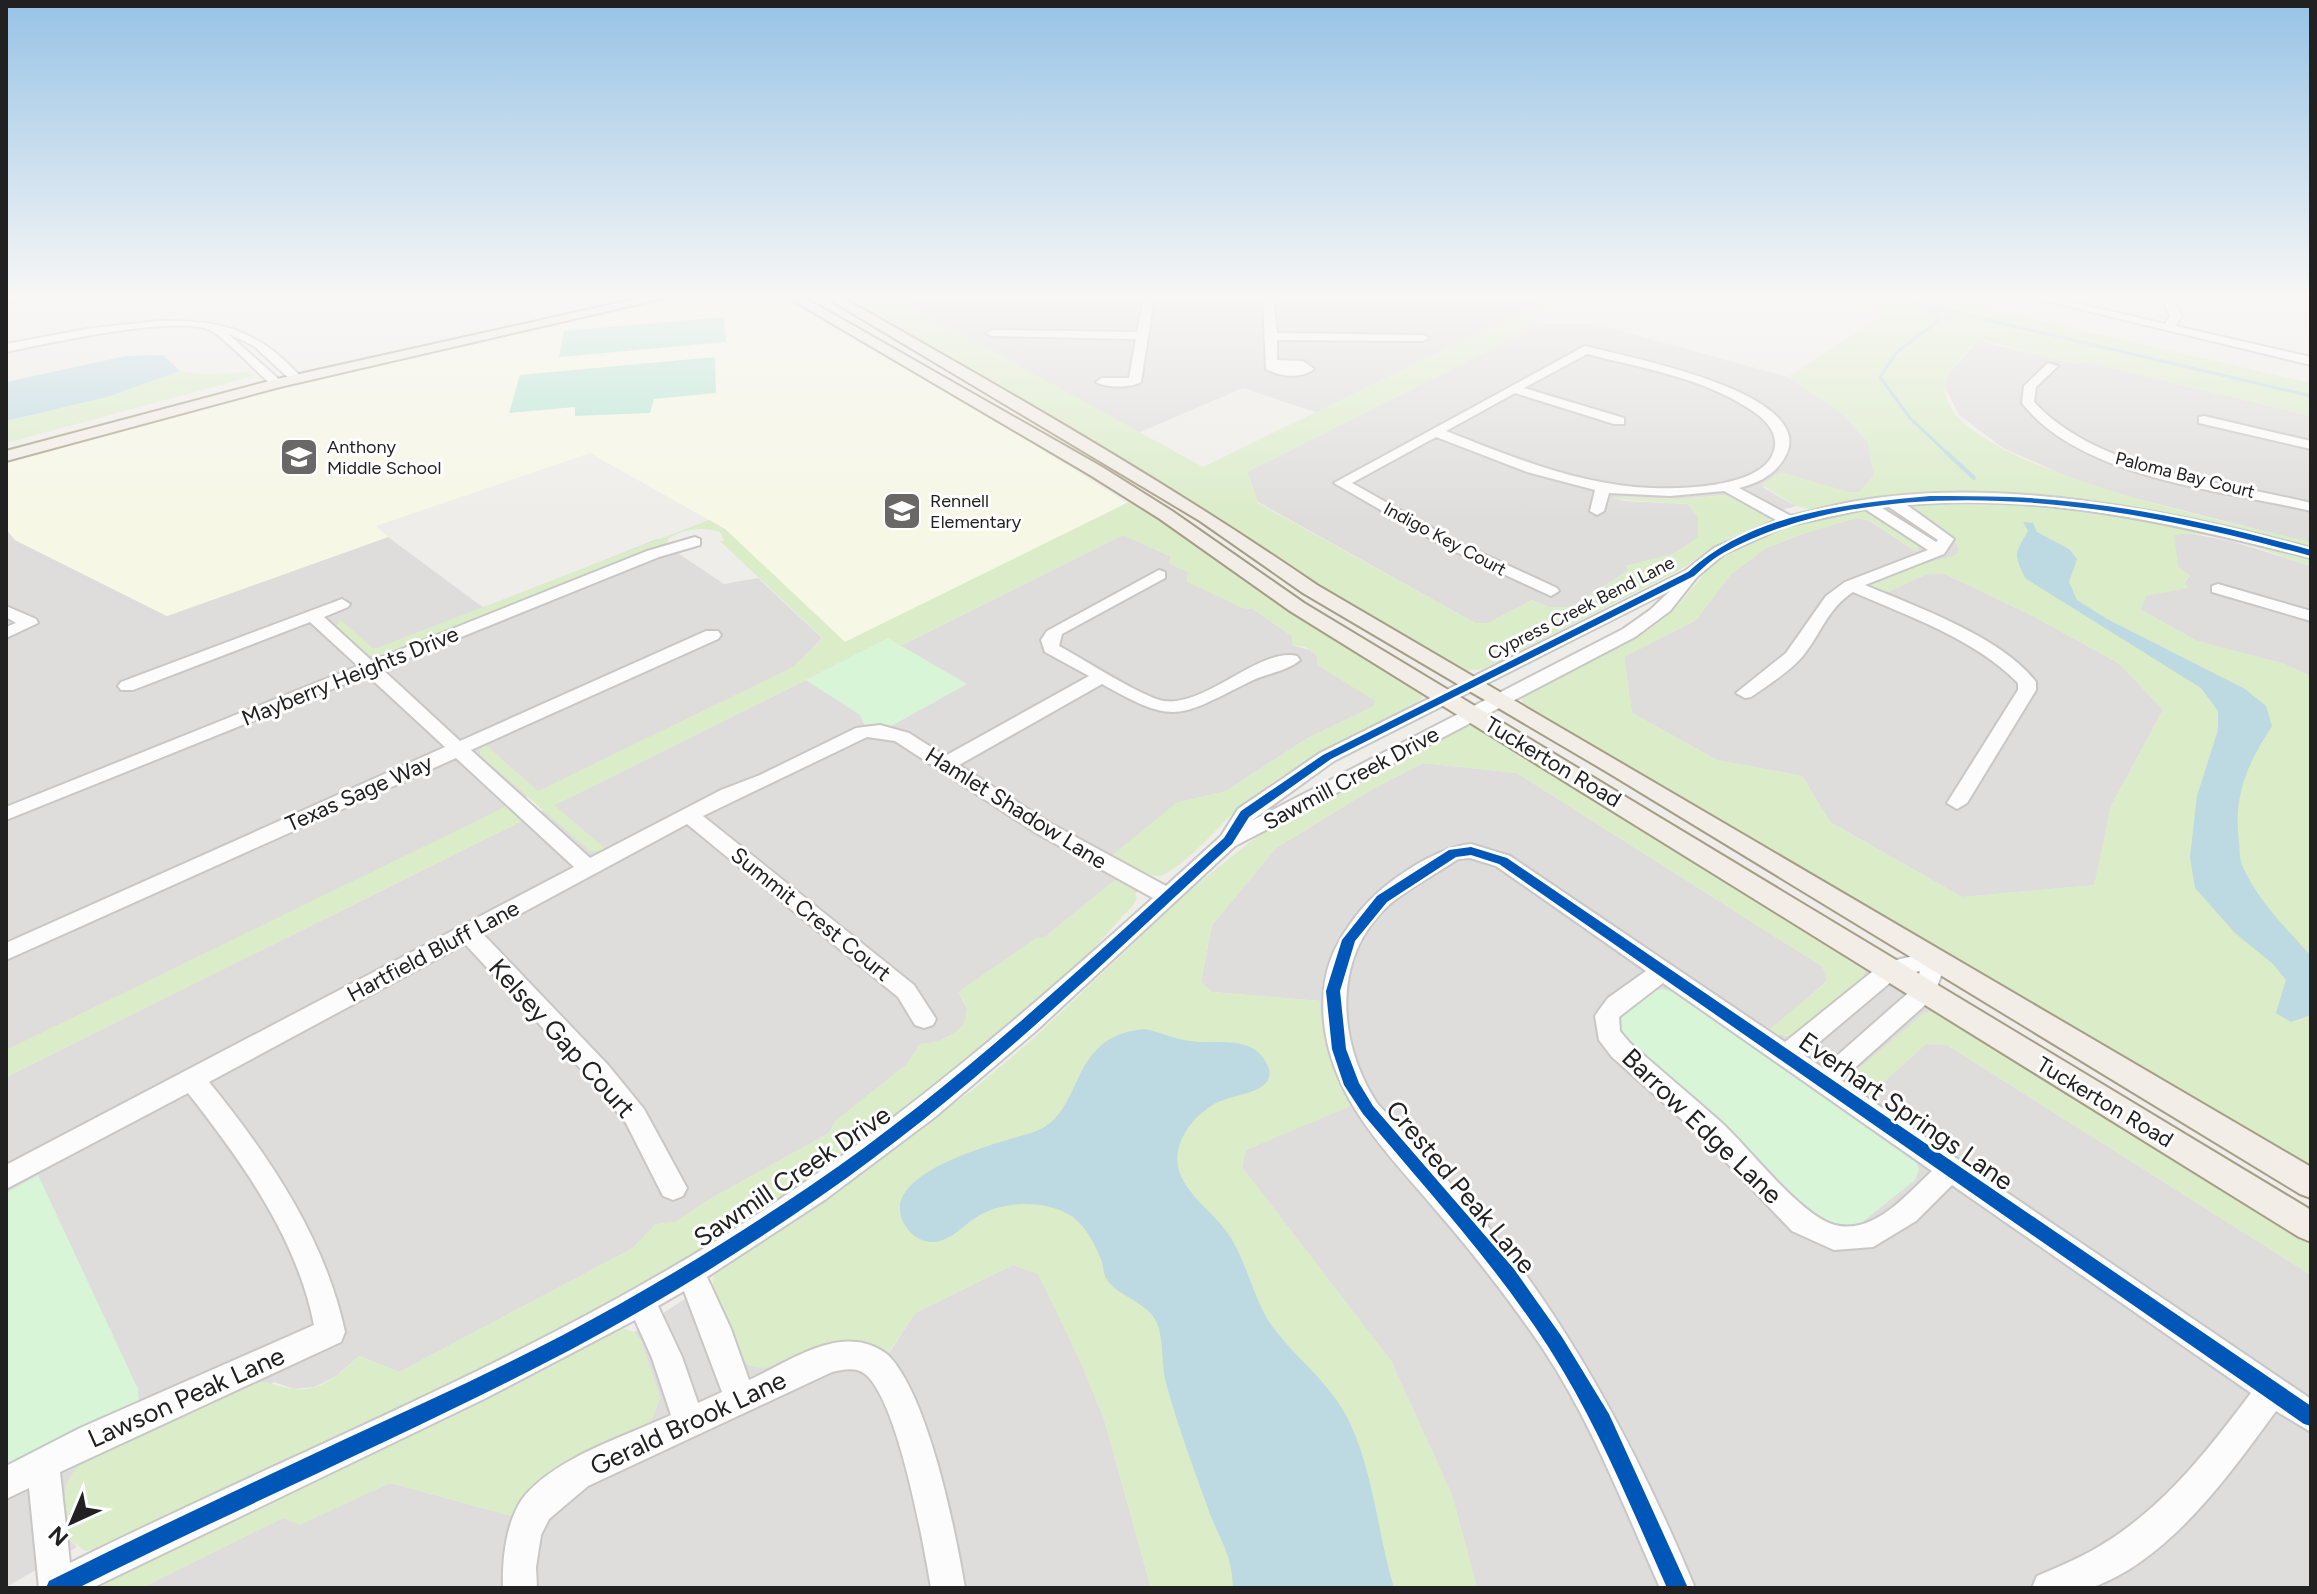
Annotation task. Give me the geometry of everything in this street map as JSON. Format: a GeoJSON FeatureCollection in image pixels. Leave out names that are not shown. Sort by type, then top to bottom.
{"type":"FeatureCollection","features":[{"type":"Feature","properties":{"kind":"main road"},"geometry":{"type":"LineString","coordinates":[[6,445],[302,372]]}},
{"type":"Feature","properties":{"kind":"main road","name":"Tuckerton Road"},"geometry":{"type":"LineString","coordinates":[[924,372],[1106,478],[1166,515],[1270,590],[2311,1227]]}},
{"type":"Feature","properties":{"kind":"main road","name":"Tuckerton Road"},"geometry":{"type":"LineString","coordinates":[[963,372],[1206,517],[1310,589],[2311,1184]]}},
{"type":"Feature","properties":{"kind":"main road"},"geometry":{"type":"LineString","coordinates":[[6,456],[282,377]]}},
{"type":"Feature","properties":{"kind":"main road"},"geometry":{"type":"LineString","coordinates":[[1106,478],[1128,471]]}},
{"type":"Feature","properties":{"kind":"street"},"geometry":{"type":"LineString","coordinates":[[275,372],[282,377]]}},
{"type":"Feature","properties":{"kind":"street"},"geometry":{"type":"LineString","coordinates":[[278,372],[282,377]]}},
{"type":"Feature","properties":{"kind":"street"},"geometry":{"type":"LineString","coordinates":[[1102,382],[1135,382],[1136,372]]}},
{"type":"Feature","properties":{"kind":"street"},"geometry":{"type":"LineString","coordinates":[[1435,432],[1544,372]]}},
{"type":"Feature","properties":{"kind":"street"},"geometry":{"type":"LineString","coordinates":[[1435,432],[1547,475],[1603,488],[1661,493],[1727,487],[1745,482],[1773,465],[1781,454],[1783,441],[1778,428],[1767,416],[1741,398],[1710,385],[1665,372]]}},
{"type":"Feature","properties":{"kind":"street","name":"Paloma Bay Court"},"geometry":{"type":"LineString","coordinates":[[2045,372],[2030,386],[2028,403],[2044,422],[2068,438],[2143,467],[2311,507]]}},
{"type":"Feature","properties":{"kind":"street"},"geometry":{"type":"LineString","coordinates":[[1513,389],[1619,421]]}},
{"type":"Feature","properties":{"kind":"street"},"geometry":{"type":"LineString","coordinates":[[2204,420],[2311,445]]}},
{"type":"Feature","properties":{"kind":"street","name":"Indigo Key Court"},"geometry":{"type":"LineString","coordinates":[[1435,432],[1341,483],[1448,543],[1551,591]]}},
{"type":"Feature","properties":{"kind":"street"},"geometry":{"type":"LineString","coordinates":[[1745,482],[1807,515]]}},
{"type":"Feature","properties":{"kind":"street"},"geometry":{"type":"LineString","coordinates":[[1727,487],[1789,521]]}},
{"type":"Feature","properties":{"kind":"street"},"geometry":{"type":"LineString","coordinates":[[1597,511],[1603,488]]}},
{"type":"Feature","properties":{"kind":"street","name":"Cypress Creek Bend Lane"},"geometry":{"type":"LineString","coordinates":[[1471,683],[1691,574],[1717,552],[1761,530],[1807,515],[1868,505],[1975,499],[2089,508],[2213,529],[2311,553]]}},
{"type":"Feature","properties":{"kind":"street"},"geometry":{"type":"LineString","coordinates":[[1745,693],[1782,667],[1798,650],[1820,612],[1851,585],[1872,574],[1939,551],[1946,539],[1892,502]]}},
{"type":"Feature","properties":{"kind":"street"},"geometry":{"type":"LineString","coordinates":[[1868,505],[1939,551]]}},
{"type":"Feature","properties":{"kind":"street","name":"Mayberry Heights Drive"},"geometry":{"type":"LineString","coordinates":[[6,814],[653,554],[695,542]]}},
{"type":"Feature","properties":{"kind":"street","name":"Cypress Creek Bend Lane"},"geometry":{"type":"LineString","coordinates":[[1473,713],[1650,620],[1679,594],[1691,574]]}},
{"type":"Feature","properties":{"kind":"street"},"geometry":{"type":"LineString","coordinates":[[1159,575],[1060,628],[1050,640],[1051,648],[1149,703],[1179,709],[1197,705],[1245,677],[1291,660]]}},
{"type":"Feature","properties":{"kind":"street"},"geometry":{"type":"LineString","coordinates":[[1851,585],[2009,664],[2027,682],[2027,690],[1957,803]]}},
{"type":"Feature","properties":{"kind":"street"},"geometry":{"type":"LineString","coordinates":[[2218,589],[2311,616]]}},
{"type":"Feature","properties":{"kind":"street"},"geometry":{"type":"LineString","coordinates":[[127,686],[342,604]]}},
{"type":"Feature","properties":{"kind":"street"},"geometry":{"type":"LineString","coordinates":[[6,611],[30,623],[6,633]]}},
{"type":"Feature","properties":{"kind":"street"},"geometry":{"type":"LineString","coordinates":[[313,616],[589,869]]}},
{"type":"Feature","properties":{"kind":"street","name":"Texas Sage Way"},"geometry":{"type":"LineString","coordinates":[[6,952],[712,635]]}},
{"type":"Feature","properties":{"kind":"street"},"geometry":{"type":"LineString","coordinates":[[944,765],[1101,677]]}},
{"type":"Feature","properties":{"kind":"street","name":"Sawmill Creek Drive"},"geometry":{"type":"LineString","coordinates":[[1228,841],[1245,814],[1300,774],[1471,683]]}},
{"type":"Feature","properties":{"kind":"street","name":"Sawmill Creek Drive"},"geometry":{"type":"LineString","coordinates":[[56,1588],[185,1523],[534,1359],[690,1271],[816,1191],[924,1113],[1010,1043],[1228,841],[1473,713]]}},
{"type":"Feature","properties":{"kind":"street","name":"Hamlet Shadow Lane"},"geometry":{"type":"LineString","coordinates":[[863,732],[896,734],[1088,855],[1167,896]]}},
{"type":"Feature","properties":{"kind":"street","name":"Hartfield Bluff Lane"},"geometry":{"type":"LineString","coordinates":[[6,1178],[728,794],[767,779],[863,732]]}},
{"type":"Feature","properties":{"kind":"street","name":"Summit Crest Court"},"geometry":{"type":"LineString","coordinates":[[690,816],[906,991],[924,1019]]}},
{"type":"Feature","properties":{"kind":"street","name":"Everhart Springs Lane"},"geometry":{"type":"LineString","coordinates":[[1471,851],[1487,853],[1503,861],[2311,1417]]}},
{"type":"Feature","properties":{"kind":"street","name":"Crested Peak Lane"},"geometry":{"type":"LineString","coordinates":[[1471,851],[1453,853],[1382,899],[1349,940],[1333,991],[1343,1063],[1368,1110],[1508,1274],[1556,1343],[1602,1421],[1678,1588]]}},
{"type":"Feature","properties":{"kind":"street","name":"Kelsey Gap Court"},"geometry":{"type":"LineString","coordinates":[[469,934],[599,1072],[635,1116],[673,1188]]}},
{"type":"Feature","properties":{"kind":"street"},"geometry":{"type":"LineString","coordinates":[[1787,1055],[1891,969],[1936,959]]}},
{"type":"Feature","properties":{"kind":"street"},"geometry":{"type":"LineString","coordinates":[[1824,1081],[1925,992],[1936,959]]}},
{"type":"Feature","properties":{"kind":"street","name":"Barrow Edge Lane"},"geometry":{"type":"LineString","coordinates":[[1663,971],[1616,1004],[1607,1016],[1608,1033],[1621,1050],[1714,1132],[1802,1222],[1834,1238],[1873,1235],[1906,1213],[1951,1169]]}},
{"type":"Feature","properties":{"kind":"street","name":"Lawson Peak Lane"},"geometry":{"type":"LineString","coordinates":[[6,1483],[91,1439],[330,1332],[320,1285],[272,1192],[230,1126],[192,1079]]}},
{"type":"Feature","properties":{"kind":"street"},"geometry":{"type":"LineString","coordinates":[[690,1271],[716,1329],[740,1399]]}},
{"type":"Feature","properties":{"kind":"street"},"geometry":{"type":"LineString","coordinates":[[640,1299],[667,1357],[689,1422]]}},
{"type":"Feature","properties":{"kind":"street","name":"Gerald Brook Lane"},"geometry":{"type":"LineString","coordinates":[[520,1588],[519,1567],[525,1533],[537,1507],[577,1475],[828,1359],[847,1354],[866,1357],[879,1366],[895,1388],[919,1464],[948,1588]]}},
{"type":"Feature","properties":{"kind":"street"},"geometry":{"type":"LineString","coordinates":[[2049,1588],[2109,1560],[2161,1523],[2205,1481],[2272,1390]]}},
{"type":"Feature","properties":{"kind":"street"},"geometry":{"type":"LineString","coordinates":[[43,1463],[56,1588]]}},
{"type":"Feature","properties":{"kind":"shaded area"},"geometry":{"type":"Polygon","coordinates":[[[347,372],[910,372],[1127,503],[845,642],[725,529],[590,453],[376,526],[388,537],[167,616],[15,540],[6,529],[6,460],[233,398],[347,372]]]}},
{"type":"Feature","properties":{"kind":"shaded area"},"geometry":{"type":"Polygon","coordinates":[[[1030,372],[1410,372],[1324,415],[1243,388],[1138,433],[1030,372]]]}},
{"type":"Feature","properties":{"kind":"shaded area"},"geometry":{"type":"Polygon","coordinates":[[[1445,372],[1771,372],[1788,377],[1841,413],[1868,442],[1874,475],[1860,492],[1848,492],[1781,473],[1764,483],[1764,488],[1796,506],[1768,514],[1727,495],[1680,499],[1613,498],[1688,504],[1698,517],[1698,538],[1673,554],[1626,566],[1629,570],[1571,607],[1548,607],[1532,600],[1488,623],[1475,623],[1258,502],[1247,472],[1445,372]]]}},
{"type":"Feature","properties":{"kind":"shaded area"},"geometry":{"type":"Polygon","coordinates":[[[1949,372],[2130,372],[2311,416],[2311,543],[2091,487],[2003,448],[1959,415],[1945,387],[1945,377],[1949,372]]]}},
{"type":"Feature","properties":{"kind":"shaded area"},"geometry":{"type":"Polygon","coordinates":[[[1912,507],[1956,543],[1959,549],[1956,555],[1883,594],[1929,573],[1945,574],[2031,615],[2120,664],[2163,710],[2111,806],[2095,885],[1962,897],[1830,822],[1802,776],[1717,760],[1632,713],[1624,657],[1696,620],[1731,574],[1766,548],[1820,527],[1857,518],[1870,521],[1918,553],[1871,511],[1912,507]]]}},
{"type":"Feature","properties":{"kind":"shaded area"},"geometry":{"type":"Polygon","coordinates":[[[6,529],[15,540],[167,616],[388,537],[484,608],[657,539],[724,584],[758,578],[822,638],[794,667],[6,1051],[6,529]]]}},
{"type":"Feature","properties":{"kind":"shaded area"},"geometry":{"type":"Polygon","coordinates":[[[2186,533],[2231,541],[2311,566],[2311,676],[2284,664],[2197,641],[2141,610],[2145,596],[2184,583],[2190,576],[2178,567],[2173,535],[2186,533]]]}},
{"type":"Feature","properties":{"kind":"shaded area"},"geometry":{"type":"Polygon","coordinates":[[[1123,535],[1170,556],[1188,572],[1187,581],[1243,608],[1253,609],[1292,636],[1292,645],[1313,651],[1318,665],[1375,700],[1374,706],[1306,739],[1226,791],[1176,803],[1143,875],[1153,877],[1136,893],[1115,880],[1045,937],[959,993],[967,1008],[960,1030],[935,1043],[920,1044],[907,1064],[836,1121],[829,1133],[703,1203],[675,1222],[656,1224],[633,1248],[399,1372],[359,1356],[335,1377],[314,1387],[294,1389],[274,1382],[69,1539],[77,1547],[6,1587],[6,1077],[806,680],[861,715],[865,726],[891,726],[966,684],[900,646],[1123,535]]]}},
{"type":"Feature","properties":{"kind":"shaded area"},"geometry":{"type":"Polygon","coordinates":[[[1423,763],[1517,773],[1823,967],[1827,981],[1768,1032],[1787,1036],[1862,979],[1865,970],[1935,1012],[1924,1013],[1866,1098],[1926,1044],[1947,1045],[2311,1275],[2311,1588],[1477,1588],[1452,1495],[1391,1361],[1242,1167],[1246,1150],[1350,1105],[1326,1052],[1320,1025],[1320,1001],[1212,992],[1201,982],[1212,925],[1276,848],[1369,791],[1423,763]]]}},
{"type":"Feature","properties":{"kind":"shaded area"},"geometry":{"type":"Polygon","coordinates":[[[1013,1265],[1039,1274],[1081,1363],[1104,1419],[1151,1588],[141,1588],[283,1518],[300,1524],[390,1483],[516,1517],[642,1430],[653,1417],[660,1398],[641,1341],[634,1332],[711,1282],[712,1291],[816,1349],[854,1342],[869,1343],[889,1353],[915,1313],[1013,1265]]]}},
{"type":"Feature","properties":{"kind":"green space"},"geometry":{"type":"Polygon","coordinates":[[[176,372],[212,375],[250,372],[254,376],[6,443],[6,421],[107,397],[176,372]]]}},
{"type":"Feature","properties":{"kind":"green space"},"geometry":{"type":"Polygon","coordinates":[[[715,372],[716,393],[654,399],[650,413],[575,416],[575,407],[509,413],[520,375],[715,372]]]}},
{"type":"Feature","properties":{"kind":"green space"},"geometry":{"type":"Polygon","coordinates":[[[968,372],[1031,372],[1203,467],[1397,372],[1445,372],[1247,472],[1258,503],[1475,623],[1488,623],[1532,600],[1548,607],[1571,607],[1628,571],[1625,566],[1673,554],[1698,538],[1698,517],[1688,504],[1611,499],[1616,497],[1680,499],[1727,495],[1771,517],[1767,522],[1729,538],[1678,571],[1483,669],[1464,671],[1282,564],[1168,488],[968,372]]]}},
{"type":"Feature","properties":{"kind":"green space"},"geometry":{"type":"Polygon","coordinates":[[[1795,372],[1953,372],[1947,399],[1973,430],[2023,458],[2158,505],[2311,542],[2311,549],[2073,502],[1854,502],[1809,509],[1796,506],[1762,485],[1781,472],[1848,492],[1859,492],[1874,475],[1868,442],[1841,413],[1788,377],[1795,372]]]}},
{"type":"Feature","properties":{"kind":"green space"},"geometry":{"type":"Polygon","coordinates":[[[2130,372],[2265,372],[2311,383],[2311,416],[2130,372]]]}},
{"type":"Feature","properties":{"kind":"green space"},"geometry":{"type":"Polygon","coordinates":[[[1135,499],[1423,691],[1418,702],[1331,747],[1248,800],[1184,861],[1161,876],[1143,875],[1110,857],[1176,803],[1226,791],[1306,739],[1374,706],[1375,701],[1317,665],[1317,656],[1305,647],[1292,645],[1292,636],[1253,609],[1243,608],[1187,582],[1188,572],[1169,564],[1170,556],[1123,535],[900,646],[888,639],[554,805],[608,851],[590,851],[480,755],[480,750],[485,744],[538,791],[793,667],[823,638],[720,541],[724,541],[720,532],[700,529],[680,533],[668,539],[667,544],[384,657],[366,655],[336,625],[341,620],[374,649],[709,520],[725,529],[845,642],[1135,499]]]}},
{"type":"Feature","properties":{"kind":"green space"},"geometry":{"type":"Polygon","coordinates":[[[1915,504],[2042,505],[2153,519],[2311,556],[2311,566],[2226,539],[2208,535],[2174,535],[2178,567],[2191,576],[2185,580],[2188,588],[2146,596],[2141,610],[2197,641],[2284,664],[2311,676],[2311,1172],[1523,706],[1522,697],[1608,653],[1656,624],[1711,567],[1741,547],[1811,518],[1834,512],[1869,511],[1888,521],[1918,546],[1918,553],[1871,521],[1857,518],[1766,548],[1731,574],[1696,620],[1624,657],[1632,713],[1717,760],[1802,776],[1830,822],[1962,897],[2094,885],[2111,806],[2163,710],[2120,664],[2031,615],[1945,574],[1929,573],[1883,594],[1869,583],[1887,574],[1956,555],[1959,549],[1956,543],[1912,509],[1915,504]]]}},
{"type":"Feature","properties":{"kind":"green space"},"geometry":{"type":"Polygon","coordinates":[[[888,638],[967,684],[891,726],[865,727],[860,715],[806,680],[888,638]]]}},
{"type":"Feature","properties":{"kind":"green space"},"geometry":{"type":"Polygon","coordinates":[[[1467,726],[1479,727],[1861,963],[1865,970],[1862,979],[1794,1035],[1775,1035],[1767,1031],[1827,982],[1823,967],[1517,773],[1423,763],[1369,791],[1276,848],[1212,925],[1201,981],[1212,992],[1320,1001],[1329,1055],[1351,1106],[1246,1150],[1242,1167],[1391,1361],[1452,1495],[1477,1588],[1151,1588],[1104,1419],[1081,1363],[1038,1274],[1013,1265],[915,1313],[888,1353],[865,1345],[844,1344],[825,1347],[775,1366],[760,1368],[746,1364],[712,1291],[714,1275],[725,1263],[884,1157],[975,1088],[1034,1038],[1189,891],[1265,830],[1467,726]]]}},
{"type":"Feature","properties":{"kind":"green space"},"geometry":{"type":"Polygon","coordinates":[[[507,806],[524,820],[6,1077],[6,1050],[507,806]]]}},
{"type":"Feature","properties":{"kind":"green space"},"geometry":{"type":"Polygon","coordinates":[[[1115,880],[1133,889],[1137,898],[1134,904],[1050,995],[947,1082],[852,1151],[754,1216],[654,1276],[519,1349],[102,1549],[85,1551],[69,1539],[64,1502],[67,1484],[79,1465],[90,1455],[244,1383],[265,1382],[293,1389],[312,1388],[338,1375],[358,1356],[399,1372],[633,1248],[656,1224],[675,1222],[703,1203],[829,1133],[835,1121],[907,1064],[920,1044],[941,1040],[959,1029],[967,1013],[958,992],[1036,938],[1045,937],[1115,880]]]}},
{"type":"Feature","properties":{"kind":"green space"},"geometry":{"type":"Polygon","coordinates":[[[1661,989],[1683,994],[1916,1159],[1919,1170],[1915,1180],[1860,1224],[1844,1227],[1808,1213],[1704,1107],[1625,1041],[1618,1027],[1624,1014],[1641,998],[1661,989]]]}},
{"type":"Feature","properties":{"kind":"green space"},"geometry":{"type":"Polygon","coordinates":[[[1935,1012],[1954,1017],[2311,1236],[2311,1275],[1947,1045],[1926,1044],[1866,1098],[1857,1090],[1852,1081],[1853,1073],[1924,1013],[1935,1012]]]}},
{"type":"Feature","properties":{"kind":"green space"},"geometry":{"type":"Polygon","coordinates":[[[38,1175],[138,1389],[139,1404],[6,1471],[6,1193],[38,1175]]]}},
{"type":"Feature","properties":{"kind":"green space"},"geometry":{"type":"Polygon","coordinates":[[[622,1328],[634,1332],[641,1341],[660,1398],[653,1417],[642,1430],[516,1517],[390,1483],[300,1525],[283,1518],[141,1588],[88,1588],[608,1330],[622,1328]]]}},
{"type":"Feature","properties":{"kind":"water"},"geometry":{"type":"Polygon","coordinates":[[[50,372],[176,372],[107,397],[6,421],[6,382],[50,372]]]}},
{"type":"Feature","properties":{"kind":"water"},"geometry":{"type":"Polygon","coordinates":[[[2023,522],[2033,523],[2037,532],[2069,549],[2077,559],[2069,582],[2077,600],[2107,619],[2245,689],[2266,706],[2272,726],[2255,754],[2240,795],[2240,858],[2264,903],[2311,956],[2311,1015],[2291,1022],[2276,1013],[2286,980],[2273,964],[2235,933],[2195,888],[2190,857],[2197,796],[2218,730],[2218,711],[2201,688],[2025,578],[2017,558],[2018,549],[2028,531],[2023,522]]]}},
{"type":"Feature","properties":{"kind":"water"},"geometry":{"type":"Polygon","coordinates":[[[1144,1029],[1184,1040],[1240,1044],[1257,1052],[1269,1070],[1269,1078],[1264,1085],[1218,1102],[1191,1123],[1180,1143],[1178,1165],[1190,1191],[1234,1244],[1267,1319],[1332,1394],[1348,1419],[1364,1460],[1394,1588],[1233,1588],[1227,1553],[1210,1515],[1170,1398],[1157,1323],[1147,1310],[1107,1280],[1094,1244],[1073,1217],[1050,1207],[1011,1205],[986,1212],[951,1236],[934,1242],[915,1236],[902,1220],[900,1207],[905,1193],[917,1180],[955,1158],[1049,1124],[1061,1111],[1088,1061],[1100,1046],[1118,1035],[1144,1029]]]}},
{"type":"Feature","properties":{"kind":"waterway"},"geometry":{"type":"LineString","coordinates":[[1883,372],[1880,377],[1910,418],[1948,454]]}},
{"type":"Feature","properties":{"kind":"waterway"},"geometry":{"type":"LineString","coordinates":[[2211,372],[2311,396]]}},
{"type":"Feature","properties":{"kind":"waterway"},"geometry":{"type":"LineString","coordinates":[[1946,452],[1974,478]]}},
{"type":"Feature","properties":{"kind":"cycle path"},"geometry":{"type":"LineString","coordinates":[[56,1588],[532,1360],[605,1322],[712,1258],[872,1151],[978,1067],[1228,841],[1245,814],[1327,757],[1691,574],[1719,551],[1781,523],[1852,506],[1930,499],[2011,500],[2093,507],[2172,519],[2311,553]]}},
{"type":"Feature","properties":{"kind":"cycle path"},"geometry":{"type":"LineString","coordinates":[[1678,1588],[1602,1421],[1556,1343],[1508,1274],[1368,1110],[1352,1085],[1339,1049],[1333,991],[1349,940],[1382,899],[1453,853],[1471,851],[1503,861],[2311,1417]]}},
{"type":"Feature","properties":{"kind":"place","name":"Anthony Middle School"},"geometry":{"type":"Point","coordinates":[299,457]}},
{"type":"Feature","properties":{"kind":"place","name":"Rennell Elementary"},"geometry":{"type":"Point","coordinates":[902,511]}}]}
